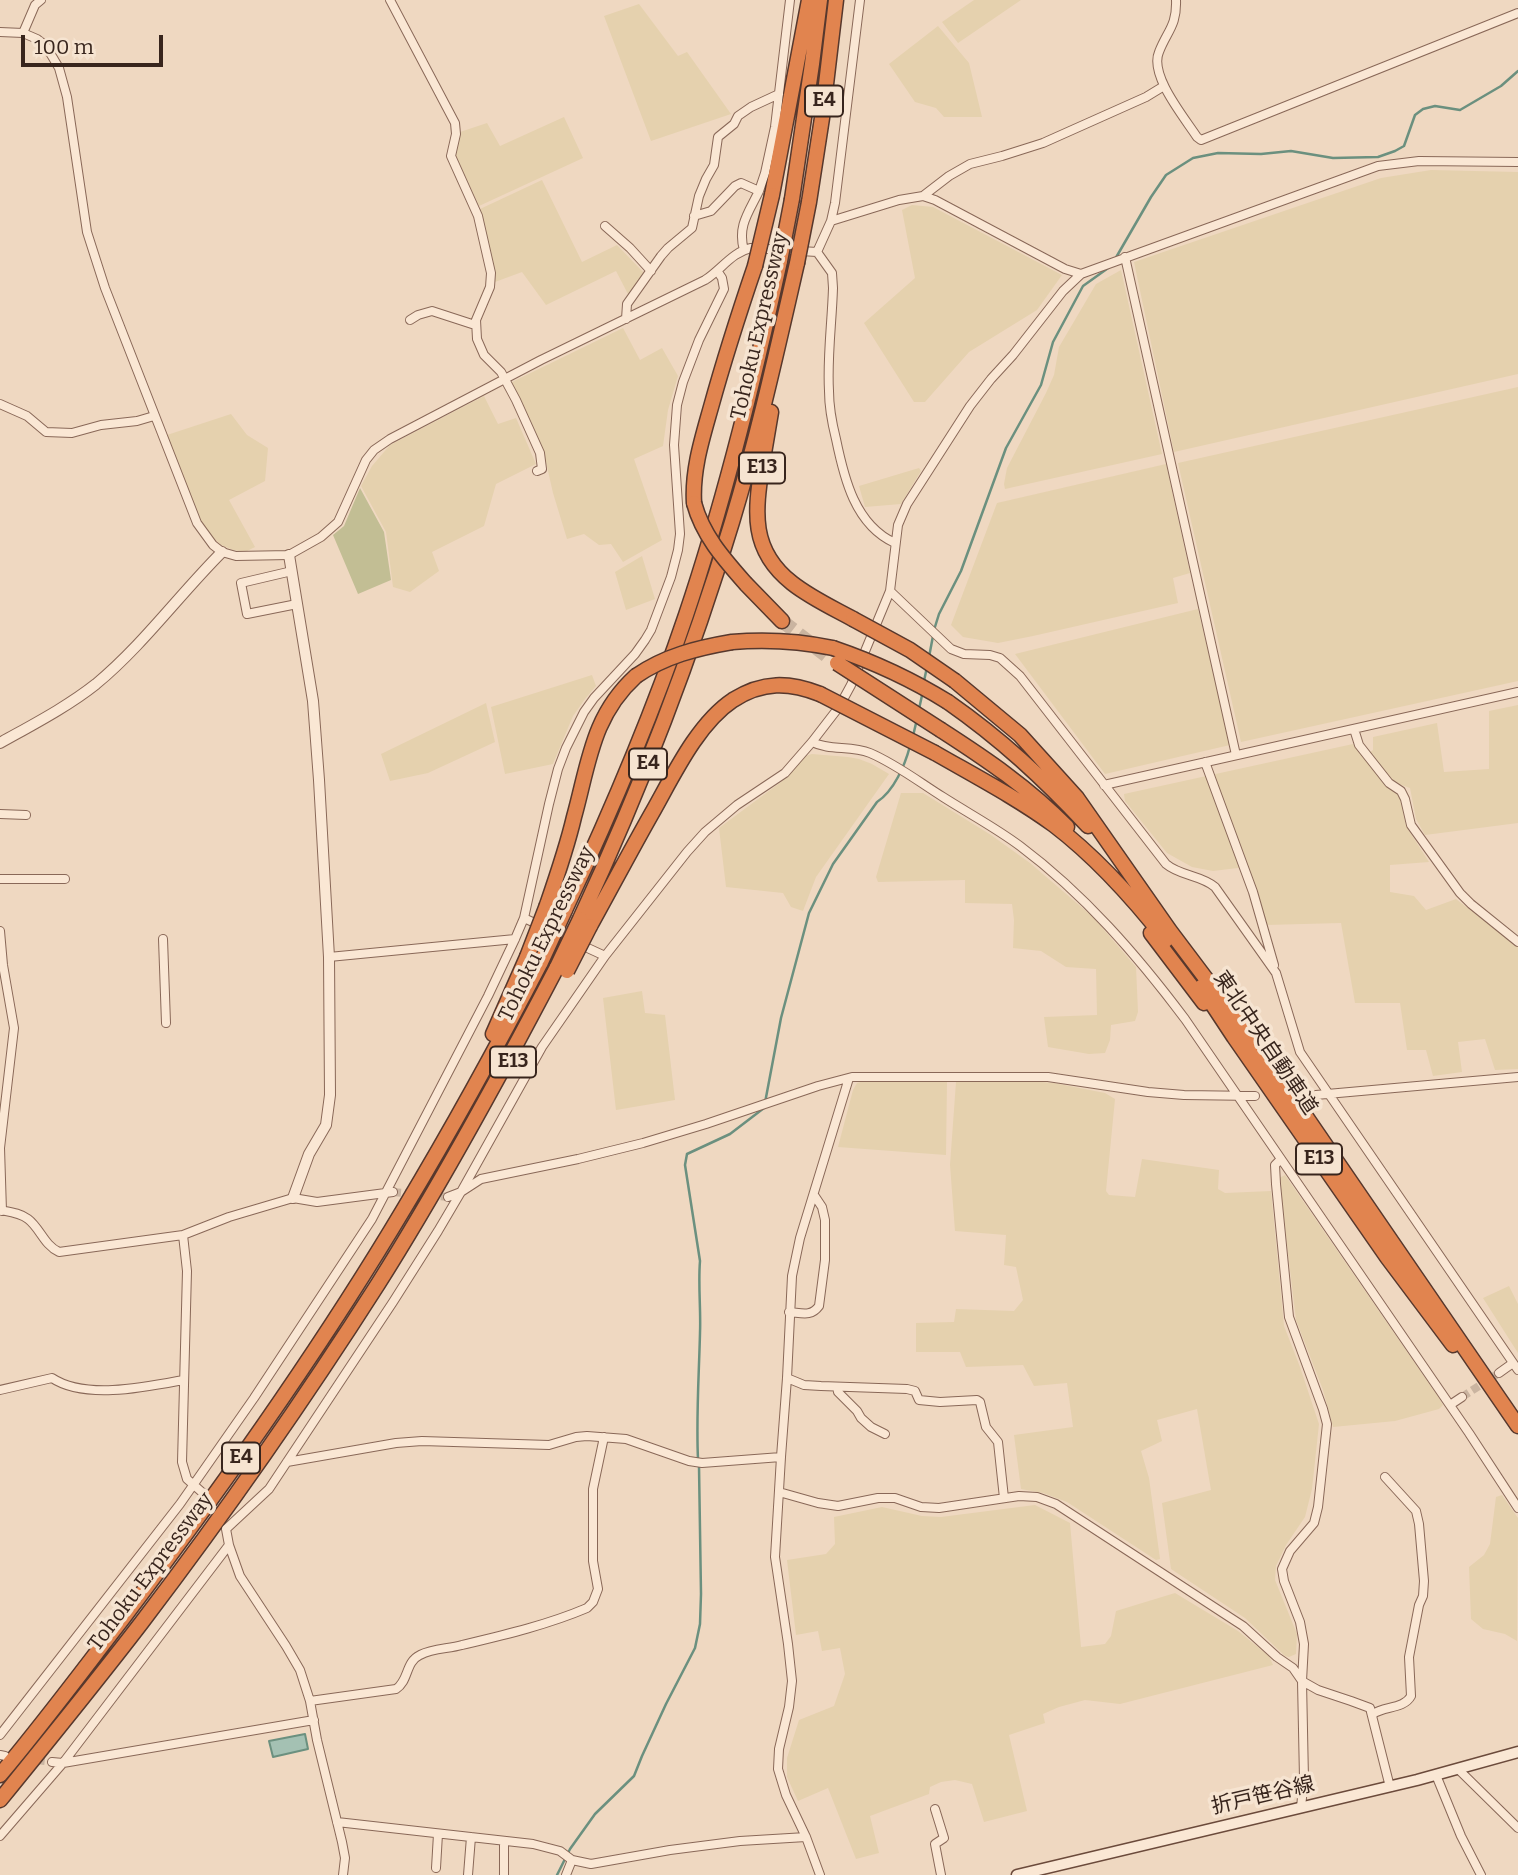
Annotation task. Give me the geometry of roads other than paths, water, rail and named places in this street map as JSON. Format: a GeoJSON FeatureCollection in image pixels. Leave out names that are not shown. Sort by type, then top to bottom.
{"type":"FeatureCollection","features":[{"type":"Feature","properties":{"kind":"highway"},"geometry":{"type":"LineString","coordinates":[[782,621],[746,584],[704,529],[694,503],[695,468],[720,373],[755,266],[766,193],[809,0]]}},
{"type":"Feature","properties":{"kind":"highway","name":"Tohoku Expressway"},"geometry":{"type":"LineString","coordinates":[[0,1775],[227,1478],[363,1275],[455,1122],[534,960],[565,910],[653,707],[685,615],[745,415],[792,200],[820,0]]}},
{"type":"Feature","properties":{"kind":"highway","name":"Tohoku Expressway"},"geometry":{"type":"LineString","coordinates":[[585,923],[669,712],[733,520],[796,268],[822,118],[836,0]]}},
{"type":"Feature","properties":{"kind":"highway","name":"E13"},"geometry":{"type":"LineString","coordinates":[[796,268],[758,487],[757,520],[770,558],[784,576],[801,590],[910,650],[998,715],[1040,756],[1077,798],[1130,874]]}},
{"type":"Feature","properties":{"kind":"highway","name":"E13"},"geometry":{"type":"LineString","coordinates":[[534,960],[547,905],[571,830],[599,726],[614,699],[636,676],[659,662],[676,655],[732,642],[804,642],[833,656],[995,765],[1034,795],[1119,884]]}},
{"type":"Feature","properties":{"kind":"highway","name":"E13"},"geometry":{"type":"LineString","coordinates":[[833,656],[883,666],[978,723],[1027,764],[1130,874]]}},
{"type":"Feature","properties":{"kind":"highway","name":"E13"},"geometry":{"type":"LineString","coordinates":[[458,1152],[476,1126],[585,923],[691,748],[712,719],[731,702],[760,688],[784,685],[820,694],[935,753],[1053,825],[1088,853],[1119,884]]}},
{"type":"Feature","properties":{"kind":"highway","name":"東北中央自動車道"},"geometry":{"type":"LineString","coordinates":[[1130,874],[1240,1034],[1387,1257],[1518,1434]]}},
{"type":"Feature","properties":{"kind":"highway","name":"東北中央自動車道"},"geometry":{"type":"LineString","coordinates":[[1119,884],[1344,1169],[1518,1426]]}},
{"type":"Feature","properties":{"kind":"highway","name":"Tohoku Expressway"},"geometry":{"type":"LineString","coordinates":[[0,1800],[140,1624],[234,1497],[379,1283],[458,1152]]}},
{"type":"Feature","properties":{"kind":"main road","name":"折戸笹谷線"},"geometry":{"type":"LineString","coordinates":[[1017,1875],[1390,1787],[1518,1752]]}},
{"type":"Feature","properties":{"kind":"street"},"geometry":{"type":"LineString","coordinates":[[23,33],[35,5],[41,0]]}},
{"type":"Feature","properties":{"kind":"street"},"geometry":{"type":"LineString","coordinates":[[390,0],[453,118],[456,129],[451,156],[478,216],[491,273],[490,287],[475,325],[480,348],[501,372],[540,453],[542,469],[537,471]]}},
{"type":"Feature","properties":{"kind":"street"},"geometry":{"type":"LineString","coordinates":[[744,250],[740,238],[741,229],[766,193],[790,0]]}},
{"type":"Feature","properties":{"kind":"street"},"geometry":{"type":"LineString","coordinates":[[817,253],[831,221],[835,203],[860,0]]}},
{"type":"Feature","properties":{"kind":"street"},"geometry":{"type":"LineString","coordinates":[[1175,0],[1173,25],[1157,57],[1160,79],[1201,140],[1518,13]]}},
{"type":"Feature","properties":{"kind":"street"},"geometry":{"type":"LineString","coordinates":[[0,32],[23,33],[46,46],[59,68],[67,97],[87,232],[105,288],[197,523],[213,545],[222,552],[236,556],[289,555],[321,537],[338,522],[366,460],[374,450],[390,439],[541,360],[705,281],[732,258],[751,248],[817,253],[832,273],[834,288],[828,366],[830,414],[842,470],[862,515],[876,531],[895,543]]}},
{"type":"Feature","properties":{"kind":"street"},"geometry":{"type":"LineString","coordinates":[[831,221],[923,195],[970,164],[1043,143],[1146,97],[1164,86]]}},
{"type":"Feature","properties":{"kind":"street"},"geometry":{"type":"LineString","coordinates":[[626,319],[627,304],[668,248],[686,234],[694,223],[702,188],[714,165],[718,137],[734,124],[738,116],[779,94]]}},
{"type":"Feature","properties":{"kind":"street"},"geometry":{"type":"LineString","coordinates":[[343,1875],[345,1858],[310,1701],[300,1670],[240,1576],[224,1526],[269,1489],[438,1231],[542,1046],[605,957],[705,832],[729,811],[785,772],[839,707],[851,685],[890,591],[898,525],[907,504],[970,406],[1063,291],[1081,274],[1378,166],[1419,161],[1518,162]]}},
{"type":"Feature","properties":{"kind":"street"},"geometry":{"type":"LineString","coordinates":[[694,216],[711,211],[726,194],[741,183],[766,193]]}},
{"type":"Feature","properties":{"kind":"street"},"geometry":{"type":"LineString","coordinates":[[923,195],[1065,269],[1081,274]]}},
{"type":"Feature","properties":{"kind":"street"},"geometry":{"type":"LineString","coordinates":[[606,226],[651,271]]}},
{"type":"Feature","properties":{"kind":"street"},"geometry":{"type":"LineString","coordinates":[[1123,258],[1236,755]]}},
{"type":"Feature","properties":{"kind":"street"},"geometry":{"type":"LineString","coordinates":[[0,1735],[173,1513],[372,1219],[389,1192],[516,939],[524,918],[558,769],[566,748],[594,698],[645,640],[671,577],[680,534],[674,445],[677,405],[699,340],[723,289],[722,278],[718,272]]}},
{"type":"Feature","properties":{"kind":"street"},"geometry":{"type":"LineString","coordinates":[[411,320],[418,314],[432,311],[475,325]]}},
{"type":"Feature","properties":{"kind":"street"},"geometry":{"type":"LineString","coordinates":[[0,404],[27,416],[46,432],[72,433],[154,416]]}},
{"type":"Feature","properties":{"kind":"street"},"geometry":{"type":"LineString","coordinates":[[0,743],[72,701],[110,671],[129,654],[222,552]]}},
{"type":"Feature","properties":{"kind":"street"},"geometry":{"type":"LineString","coordinates":[[289,555],[313,701],[320,780],[329,957],[330,1095],[326,1125],[309,1154],[293,1198]]}},
{"type":"Feature","properties":{"kind":"street"},"geometry":{"type":"LineString","coordinates":[[292,571],[241,583],[247,614],[297,604]]}},
{"type":"Feature","properties":{"kind":"street"},"geometry":{"type":"LineString","coordinates":[[890,591],[951,649],[964,654],[990,655],[1010,665],[1056,720],[1166,864],[1172,869],[1208,881],[1215,887],[1276,974]]}},
{"type":"Feature","properties":{"kind":"street"},"geometry":{"type":"LineString","coordinates":[[1104,785],[1518,692]]}},
{"type":"Feature","properties":{"kind":"street"},"geometry":{"type":"LineString","coordinates":[[1354,729],[1359,745],[1389,783],[1401,791],[1410,825],[1460,893],[1518,942]]}},
{"type":"Feature","properties":{"kind":"street"},"geometry":{"type":"LineString","coordinates":[[812,742],[825,747],[868,752],[912,777],[1018,845],[1098,914],[1174,1004],[1518,1508]]}},
{"type":"Feature","properties":{"kind":"street"},"geometry":{"type":"LineString","coordinates":[[1205,762],[1253,892],[1300,1052],[1516,1367],[1499,1373]]}},
{"type":"Feature","properties":{"kind":"street"},"geometry":{"type":"LineString","coordinates":[[0,814],[26,815]]}},
{"type":"Feature","properties":{"kind":"street"},"geometry":{"type":"LineString","coordinates":[[0,879],[65,879]]}},
{"type":"Feature","properties":{"kind":"street"},"geometry":{"type":"LineString","coordinates":[[524,918],[605,957]]}},
{"type":"Feature","properties":{"kind":"street"},"geometry":{"type":"LineString","coordinates":[[0,931],[14,1028],[0,1148],[1,1210],[20,1214],[31,1221],[47,1243],[59,1252],[183,1235],[229,1217],[293,1198],[317,1202],[389,1192]]}},
{"type":"Feature","properties":{"kind":"street"},"geometry":{"type":"LineString","coordinates":[[163,939],[166,1023]]}},
{"type":"Feature","properties":{"kind":"street"},"geometry":{"type":"LineString","coordinates":[[329,957],[516,939]]}},
{"type":"Feature","properties":{"kind":"street"},"geometry":{"type":"LineString","coordinates":[[0,1060],[10,1061]]}},
{"type":"Feature","properties":{"kind":"street"},"geometry":{"type":"LineString","coordinates":[[448,1197],[481,1179],[643,1143],[849,1078],[1048,1076],[1160,1093],[1255,1096]]}},
{"type":"Feature","properties":{"kind":"street"},"geometry":{"type":"LineString","coordinates":[[1316,1095],[1518,1077]]}},
{"type":"Feature","properties":{"kind":"street"},"geometry":{"type":"LineString","coordinates":[[820,1875],[786,1795],[778,1769],[779,1749],[792,1681],[775,1557],[792,1276],[800,1238],[849,1078]]}},
{"type":"Feature","properties":{"kind":"street"},"geometry":{"type":"LineString","coordinates":[[1281,1159],[1275,1165],[1289,1317],[1327,1424],[1314,1522],[1290,1551],[1282,1569],[1300,1622],[1304,1644],[1304,1779],[1301,1807]]}},
{"type":"Feature","properties":{"kind":"street"},"geometry":{"type":"LineString","coordinates":[[789,1312],[809,1314],[815,1312],[819,1306],[825,1260],[825,1220],[822,1207],[814,1195]]}},
{"type":"Feature","properties":{"kind":"street"},"geometry":{"type":"LineString","coordinates":[[183,1235],[187,1270],[181,1462],[187,1479],[204,1494]]}},
{"type":"Feature","properties":{"kind":"street"},"geometry":{"type":"LineString","coordinates":[[0,1390],[52,1378],[61,1384],[120,1390],[183,1380]]}},
{"type":"Feature","properties":{"kind":"street"},"geometry":{"type":"LineString","coordinates":[[787,1378],[804,1385],[907,1388],[915,1391],[922,1401],[977,1400],[980,1402],[986,1427],[998,1442],[1004,1498]]}},
{"type":"Feature","properties":{"kind":"street"},"geometry":{"type":"LineString","coordinates":[[837,1387],[838,1392],[871,1427],[885,1434]]}},
{"type":"Feature","properties":{"kind":"street"},"geometry":{"type":"LineString","coordinates":[[1450,1405],[1462,1397]]}},
{"type":"Feature","properties":{"kind":"street"},"geometry":{"type":"LineString","coordinates":[[286,1462],[396,1443],[422,1441],[549,1445],[576,1437],[626,1439],[702,1463],[780,1457]]}},
{"type":"Feature","properties":{"kind":"street"},"geometry":{"type":"LineString","coordinates":[[310,1701],[396,1689],[414,1659],[421,1654],[460,1646],[571,1615],[587,1608],[593,1602],[598,1589],[593,1561],[593,1489],[604,1437]]}},
{"type":"Feature","properties":{"kind":"street"},"geometry":{"type":"LineString","coordinates":[[1373,1714],[1405,1704],[1411,1696],[1409,1657],[1423,1596],[1416,1510],[1385,1477]]}},
{"type":"Feature","properties":{"kind":"street"},"geometry":{"type":"LineString","coordinates":[[779,1492],[838,1506],[895,1498],[921,1507],[939,1508],[1004,1498],[1037,1497],[1056,1504],[1243,1626],[1276,1657],[1293,1668],[1302,1681],[1318,1690],[1370,1708],[1390,1787]]}},
{"type":"Feature","properties":{"kind":"street"},"geometry":{"type":"LineString","coordinates":[[0,1836],[63,1763],[229,1545]]}},
{"type":"Feature","properties":{"kind":"street"},"geometry":{"type":"LineString","coordinates":[[52,1762],[63,1763],[314,1720]]}},
{"type":"Feature","properties":{"kind":"street"},"geometry":{"type":"LineString","coordinates":[[1458,1769],[1518,1828]]}},
{"type":"Feature","properties":{"kind":"street"},"geometry":{"type":"LineString","coordinates":[[1436,1775],[1461,1836],[1481,1875]]}},
{"type":"Feature","properties":{"kind":"street"},"geometry":{"type":"LineString","coordinates":[[935,1809],[944,1838],[934,1844],[941,1875]]}},
{"type":"Feature","properties":{"kind":"street"},"geometry":{"type":"LineString","coordinates":[[337,1822],[533,1844],[560,1851],[572,1860],[591,1864],[740,1841],[806,1837]]}},
{"type":"Feature","properties":{"kind":"street"},"geometry":{"type":"LineString","coordinates":[[436,1868],[438,1834]]}},
{"type":"Feature","properties":{"kind":"street"},"geometry":{"type":"LineString","coordinates":[[468,1875],[471,1837]]}},
{"type":"Feature","properties":{"kind":"street"},"geometry":{"type":"LineString","coordinates":[[504,1842],[504,1875]]}},
{"type":"Feature","properties":{"kind":"street"},"geometry":{"type":"LineString","coordinates":[[566,1875],[572,1860]]}},
{"type":"Feature","properties":{"kind":"waterway"},"geometry":{"type":"LineString","coordinates":[[1114,261],[1166,175],[1193,158],[1218,153],[1261,154],[1291,151],[1333,158],[1378,157],[1404,146],[1415,115],[1423,109],[1435,106],[1460,110],[1501,86],[1518,71]]}},
{"type":"Feature","properties":{"kind":"waterway"},"geometry":{"type":"LineString","coordinates":[[934,630],[939,614],[961,571],[1006,448],[1041,385],[1053,342],[1083,286],[1111,266]]}},
{"type":"Feature","properties":{"kind":"waterway"},"geometry":{"type":"LineString","coordinates":[[929,657],[933,636]]}},
{"type":"Feature","properties":{"kind":"waterway"},"geometry":{"type":"LineString","coordinates":[[924,681],[927,667]]}},
{"type":"Feature","properties":{"kind":"waterway"},"geometry":{"type":"LineString","coordinates":[[919,709],[923,691]]}},
{"type":"Feature","properties":{"kind":"waterway"},"geometry":{"type":"LineString","coordinates":[[913,736],[917,719]]}},
{"type":"Feature","properties":{"kind":"waterway"},"geometry":{"type":"LineString","coordinates":[[698,1459],[700,1261],[685,1165],[687,1154],[730,1134],[764,1108],[781,1018],[809,913],[833,864],[877,802],[894,784],[910,746]]}},
{"type":"Feature","properties":{"kind":"waterway"},"geometry":{"type":"LineString","coordinates":[[557,1875],[570,1849],[595,1814],[634,1776],[695,1648],[700,1624],[701,1594],[699,1466]]}},
{"type":"Feature","properties":{"kind":"tunnel"},"geometry":{"type":"LineString","coordinates":[[782,621],[828,657]]}},
{"type":"Feature","properties":{"kind":"tunnel"},"geometry":{"type":"LineString","coordinates":[[1291,1095],[1316,1095]]}},
{"type":"Feature","properties":{"kind":"tunnel"},"geometry":{"type":"LineString","coordinates":[[393,1192],[448,1197]]}},
{"type":"Feature","properties":{"kind":"tunnel"},"geometry":{"type":"LineString","coordinates":[[1462,1397],[1499,1373]]}},
{"type":"Feature","properties":{"kind":"tunnel"},"geometry":{"type":"LineString","coordinates":[[13,1757],[52,1762]]}}]}
